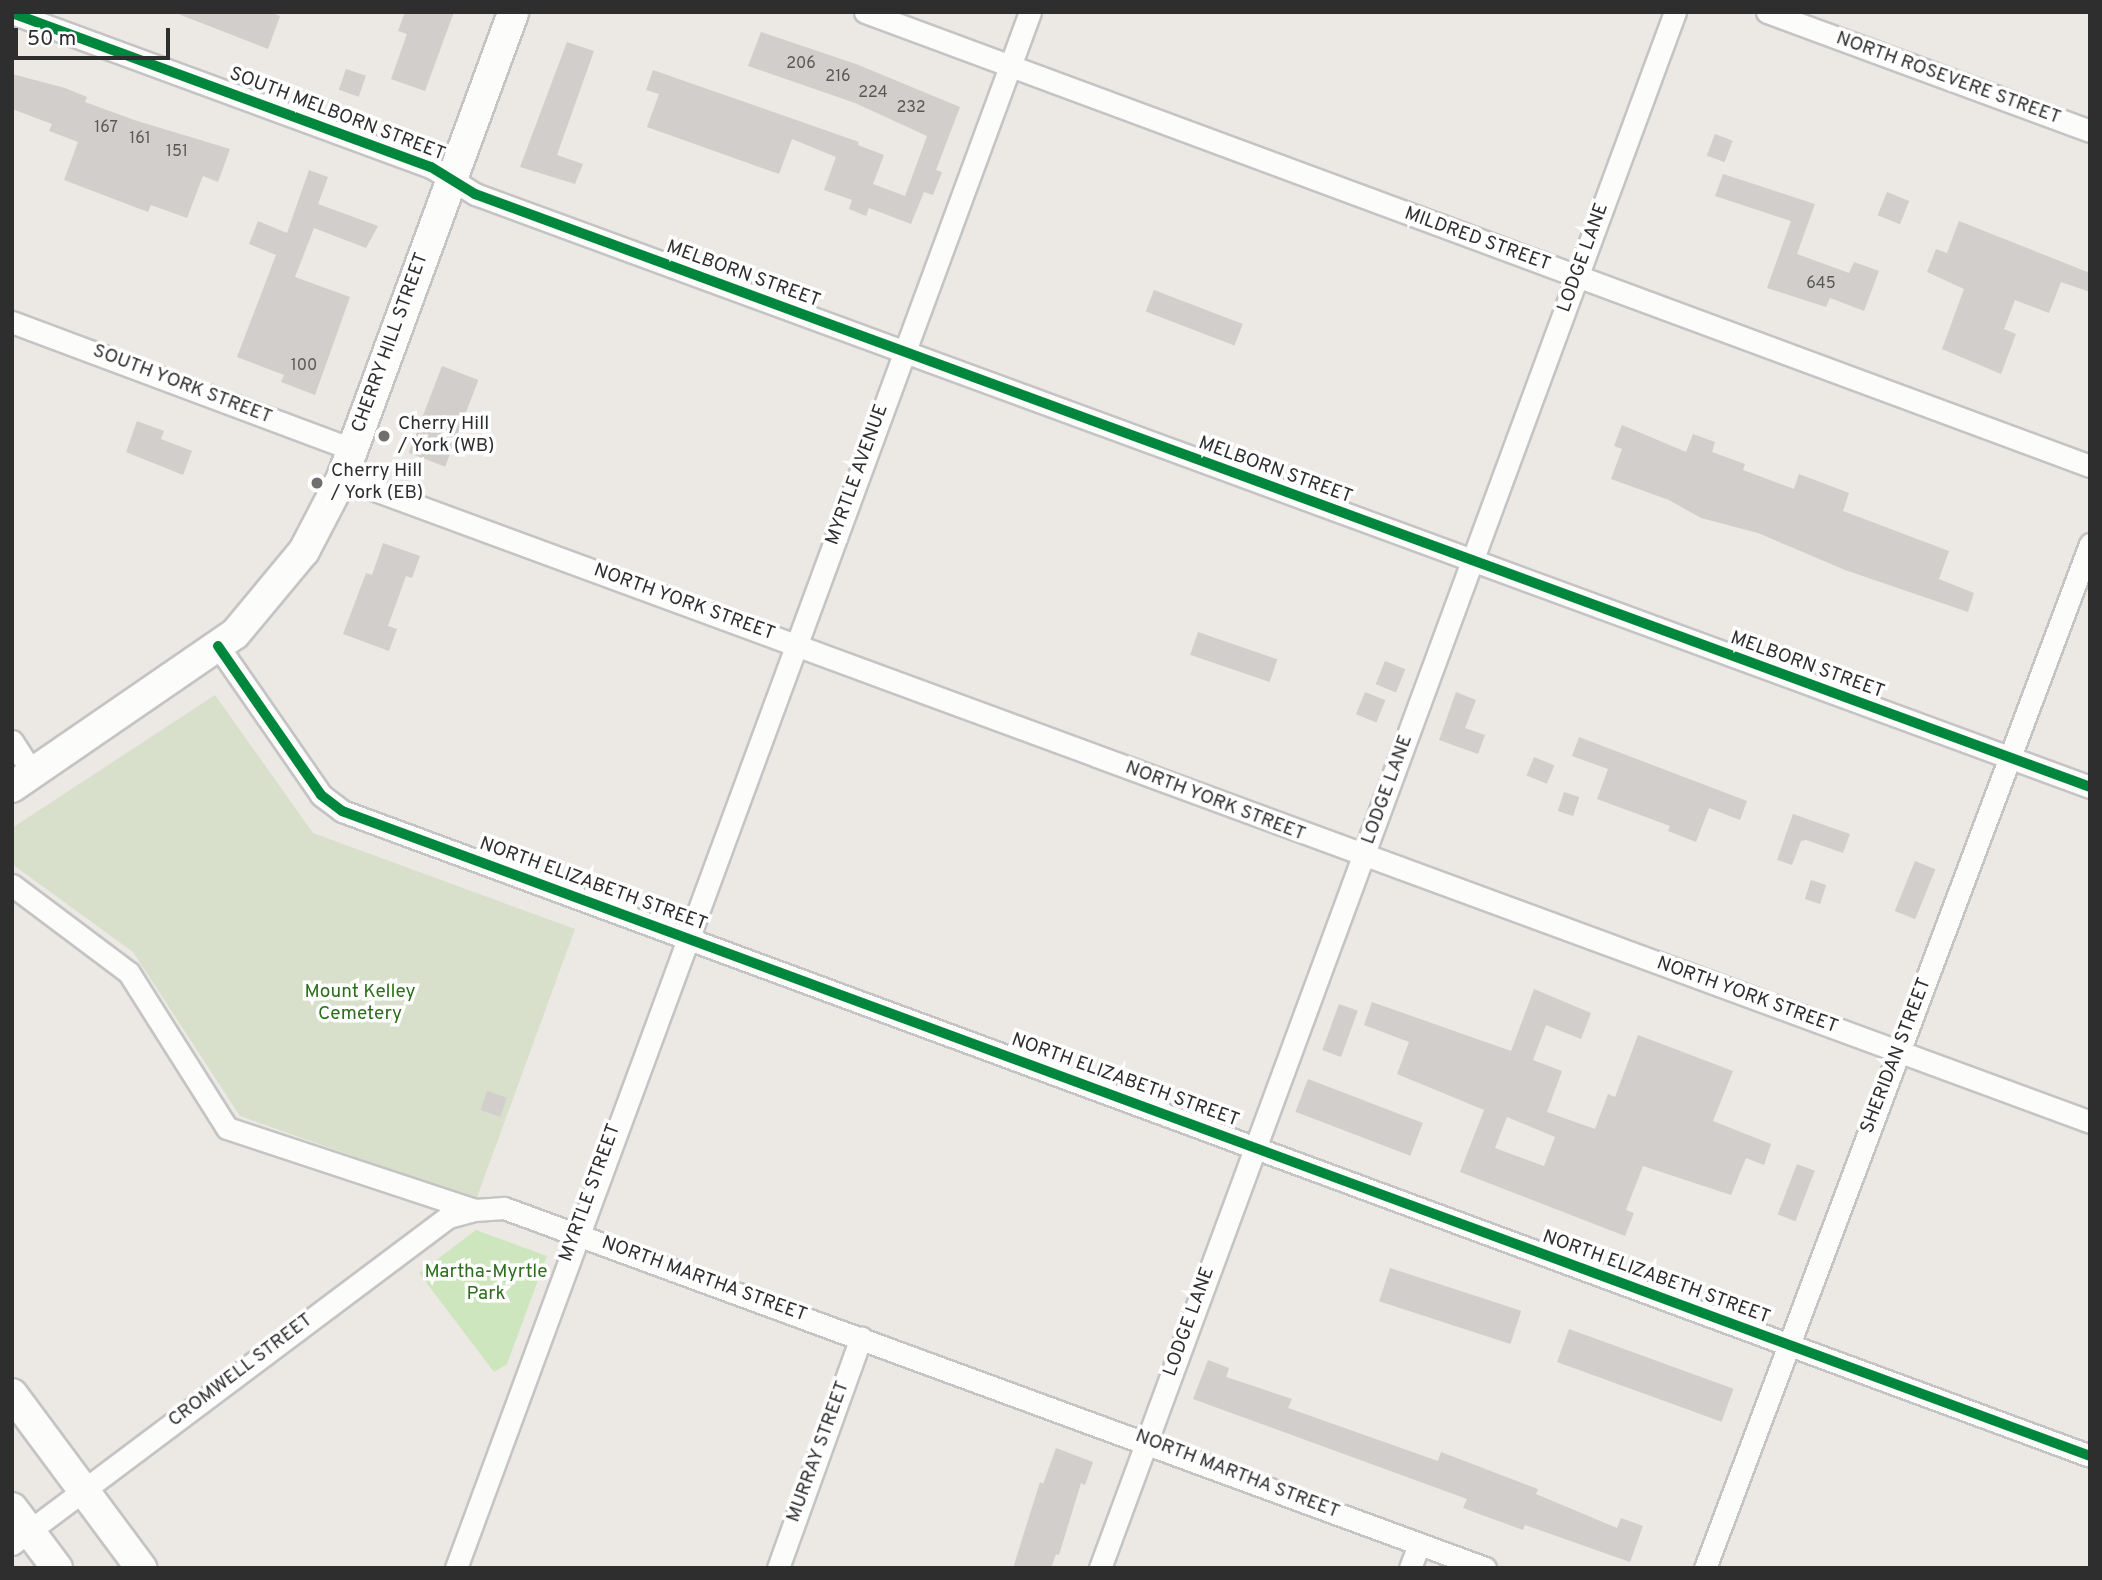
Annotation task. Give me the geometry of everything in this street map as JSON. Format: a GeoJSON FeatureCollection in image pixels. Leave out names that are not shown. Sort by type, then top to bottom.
{"type":"FeatureCollection","features":[{"type":"Feature","properties":{"kind":"street","name":"CHERRY HILL STREET"},"geometry":{"type":"LineString","coordinates":[[23,780],[235,634],[286,578],[320,524],[342,478],[513,12]]}},
{"type":"Feature","properties":{"kind":"street","name":"MILDRED STREET"},"geometry":{"type":"LineString","coordinates":[[865,12],[2090,466]]}},
{"type":"Feature","properties":{"kind":"street","name":"MYRTLE AVENUE"},"geometry":{"type":"LineString","coordinates":[[686,938],[1030,12]]}},
{"type":"Feature","properties":{"kind":"street","name":"LODGE LANE"},"geometry":{"type":"LineString","coordinates":[[1100,1568],[1675,12]]}},
{"type":"Feature","properties":{"kind":"street","name":"NORTH ROSEVERE STREET"},"geometry":{"type":"LineString","coordinates":[[1768,12],[2090,131]]}},
{"type":"Feature","properties":{"kind":"street","name":"SOUTH MELBORN STREET"},"geometry":{"type":"LineString","coordinates":[[12,13],[453,178]]}},
{"type":"Feature","properties":{"kind":"street","name":"MELBORN STREET"},"geometry":{"type":"LineString","coordinates":[[453,178],[475,194],[1473,563],[2090,787]]}},
{"type":"Feature","properties":{"kind":"street","name":"SOUTH YORK STREET"},"geometry":{"type":"LineString","coordinates":[[12,321],[352,449]]}},
{"type":"Feature","properties":{"kind":"street","name":"NORTH YORK STREET"},"geometry":{"type":"LineString","coordinates":[[342,478],[1363,857],[2090,1122]]}},
{"type":"Feature","properties":{"kind":"street","name":"SHERIDAN STREET"},"geometry":{"type":"LineString","coordinates":[[1705,1568],[2090,544]]}},
{"type":"Feature","properties":{"kind":"street","name":"NORTH ELIZABETH STREET"},"geometry":{"type":"LineString","coordinates":[[218,646],[333,806],[2090,1456]]}},
{"type":"Feature","properties":{"kind":"street"},"geometry":{"type":"LineString","coordinates":[[12,741],[23,780]]}},
{"type":"Feature","properties":{"kind":"street","name":"NORTH MARTHA STREET"},"geometry":{"type":"LineString","coordinates":[[12,885],[129,973],[227,1128],[475,1210],[504,1208],[1146,1440],[1485,1568]]}},
{"type":"Feature","properties":{"kind":"street","name":"MYRTLE STREET"},"geometry":{"type":"LineString","coordinates":[[456,1568],[686,938]]}},
{"type":"Feature","properties":{"kind":"street","name":"CROMWELL STREET"},"geometry":{"type":"LineString","coordinates":[[18,1528],[82,1489],[448,1217],[475,1210]]}},
{"type":"Feature","properties":{"kind":"street","name":"MURRAY STREET"},"geometry":{"type":"LineString","coordinates":[[778,1568],[861,1337]]}},
{"type":"Feature","properties":{"kind":"street"},"geometry":{"type":"LineString","coordinates":[[12,1394],[141,1568]]}},
{"type":"Feature","properties":{"kind":"street"},"geometry":{"type":"LineString","coordinates":[[18,1528],[57,1568]]}},
{"type":"Feature","properties":{"kind":"street"},"geometry":{"type":"LineString","coordinates":[[1410,1568],[1419,1544]]}},
{"type":"Feature","properties":{"kind":"green space","name":"Mount Kelley Cemetery"},"geometry":{"type":"Polygon","coordinates":[[[215,695],[313,833],[575,929],[476,1200],[240,1116],[133,952],[12,864],[12,828],[215,695]]]}},
{"type":"Feature","properties":{"kind":"green space","name":"Martha-Myrtle Park"},"geometry":{"type":"Polygon","coordinates":[[[476,1230],[547,1256],[507,1364],[494,1372],[419,1273],[476,1230]]]}},
{"type":"Feature","properties":{"kind":"building"},"geometry":{"type":"Polygon","coordinates":[[[173,12],[269,12],[280,16],[268,49],[173,12]]]}},
{"type":"Feature","properties":{"kind":"building"},"geometry":{"type":"Polygon","coordinates":[[[405,12],[454,12],[425,91],[391,79],[407,34],[398,31],[405,12]]]}},
{"type":"Feature","properties":{"kind":"building"},"geometry":{"type":"Polygon","coordinates":[[[761,32],[856,64],[960,107],[936,170],[942,172],[933,195],[924,192],[911,224],[869,208],[866,216],[849,209],[852,200],[824,190],[836,157],[792,139],[779,174],[647,127],[659,94],[646,90],[653,70],[859,142],[858,145],[884,155],[873,184],[905,196],[927,136],[855,103],[748,66],[761,32]]]}},
{"type":"Feature","properties":{"kind":"building"},"geometry":{"type":"Polygon","coordinates":[[[567,42],[594,51],[557,155],[583,164],[575,184],[520,167],[567,42]]]}},
{"type":"Feature","properties":{"kind":"building"},"geometry":{"type":"Polygon","coordinates":[[[346,69],[366,76],[359,97],[339,90],[346,69]]]}},
{"type":"Feature","properties":{"kind":"building"},"geometry":{"type":"Polygon","coordinates":[[[12,74],[65,88],[87,97],[85,102],[230,149],[218,182],[203,176],[187,218],[151,205],[148,212],[64,180],[78,142],[49,131],[52,124],[12,109],[12,74]]]}},
{"type":"Feature","properties":{"kind":"building"},"geometry":{"type":"Polygon","coordinates":[[[1715,134],[1733,141],[1724,162],[1707,155],[1715,134]]]}},
{"type":"Feature","properties":{"kind":"building"},"geometry":{"type":"Polygon","coordinates":[[[309,170],[328,177],[318,204],[378,226],[366,248],[314,228],[295,277],[350,297],[315,395],[281,382],[284,375],[237,357],[276,255],[249,244],[258,221],[287,233],[309,170]]]}},
{"type":"Feature","properties":{"kind":"building"},"geometry":{"type":"Polygon","coordinates":[[[1723,174],[1815,204],[1797,254],[1849,273],[1854,262],[1879,271],[1864,311],[1830,298],[1826,307],[1767,288],[1791,221],[1715,196],[1723,174]]]}},
{"type":"Feature","properties":{"kind":"building"},"geometry":{"type":"Polygon","coordinates":[[[1887,192],[1909,201],[1900,224],[1878,215],[1887,192]]]}},
{"type":"Feature","properties":{"kind":"building"},"geometry":{"type":"Polygon","coordinates":[[[1959,221],[2090,273],[2090,292],[2061,282],[2049,313],[2015,300],[2004,329],[2016,334],[2001,374],[1942,349],[1964,289],[1927,272],[1936,249],[1947,253],[1959,221]]]}},
{"type":"Feature","properties":{"kind":"building"},"geometry":{"type":"Polygon","coordinates":[[[1154,290],[1243,324],[1234,346],[1146,311],[1154,290]]]}},
{"type":"Feature","properties":{"kind":"building"},"geometry":{"type":"Polygon","coordinates":[[[442,366],[478,380],[445,467],[409,453],[442,366]]]}},
{"type":"Feature","properties":{"kind":"building"},"geometry":{"type":"Polygon","coordinates":[[[137,421],[164,431],[161,439],[192,451],[183,475],[126,452],[137,421]]]}},
{"type":"Feature","properties":{"kind":"building"},"geometry":{"type":"Polygon","coordinates":[[[1622,425],[1686,452],[1693,434],[1715,442],[1712,452],[1745,464],[1743,470],[1794,489],[1799,474],[1849,493],[1843,511],[1949,551],[1939,579],[1974,593],[1968,612],[1845,570],[1758,533],[1701,518],[1669,500],[1611,479],[1622,449],[1614,446],[1622,425]]]}},
{"type":"Feature","properties":{"kind":"building"},"geometry":{"type":"Polygon","coordinates":[[[383,543],[420,556],[412,578],[406,576],[388,626],[397,629],[389,651],[343,634],[366,573],[372,575],[383,543]]]}},
{"type":"Feature","properties":{"kind":"building"},"geometry":{"type":"Polygon","coordinates":[[[1198,632],[1277,659],[1270,682],[1190,655],[1198,632]]]}},
{"type":"Feature","properties":{"kind":"building"},"geometry":{"type":"Polygon","coordinates":[[[1385,661],[1405,669],[1396,692],[1376,684],[1385,661]]]}},
{"type":"Feature","properties":{"kind":"building"},"geometry":{"type":"Polygon","coordinates":[[[1365,692],[1385,700],[1376,722],[1356,714],[1365,692]]]}},
{"type":"Feature","properties":{"kind":"building"},"geometry":{"type":"Polygon","coordinates":[[[1456,692],[1476,700],[1465,728],[1485,735],[1478,754],[1439,740],[1456,692]]]}},
{"type":"Feature","properties":{"kind":"building"},"geometry":{"type":"Polygon","coordinates":[[[1579,737],[1747,801],[1740,820],[1709,808],[1696,842],[1668,831],[1670,826],[1597,799],[1608,769],[1572,756],[1579,737]]]}},
{"type":"Feature","properties":{"kind":"building"},"geometry":{"type":"Polygon","coordinates":[[[1534,757],[1554,765],[1547,784],[1527,776],[1534,757]]]}},
{"type":"Feature","properties":{"kind":"building"},"geometry":{"type":"Polygon","coordinates":[[[1564,792],[1579,797],[1573,816],[1558,811],[1564,792]]]}},
{"type":"Feature","properties":{"kind":"building"},"geometry":{"type":"Polygon","coordinates":[[[1793,814],[1850,834],[1843,853],[1806,840],[1801,841],[1792,865],[1777,860],[1793,814]]]}},
{"type":"Feature","properties":{"kind":"building"},"geometry":{"type":"Polygon","coordinates":[[[1915,861],[1935,869],[1915,919],[1895,911],[1915,861]]]}},
{"type":"Feature","properties":{"kind":"building"},"geometry":{"type":"Polygon","coordinates":[[[1811,880],[1826,885],[1820,904],[1805,899],[1811,880]]]}},
{"type":"Feature","properties":{"kind":"building"},"geometry":{"type":"Polygon","coordinates":[[[1534,989],[1591,1013],[1581,1039],[1546,1025],[1533,1060],[1562,1071],[1547,1112],[1595,1129],[1608,1094],[1615,1097],[1638,1035],[1733,1071],[1713,1121],[1771,1144],[1764,1165],[1746,1158],[1731,1195],[1643,1166],[1626,1210],[1634,1213],[1625,1236],[1460,1172],[1484,1110],[1397,1074],[1409,1042],[1364,1025],[1372,1002],[1511,1051],[1534,989]],[[1507,1117],[1495,1148],[1544,1166],[1555,1137],[1507,1117]]]}},
{"type":"Feature","properties":{"kind":"building"},"geometry":{"type":"Polygon","coordinates":[[[1339,1004],[1358,1011],[1341,1057],[1322,1050],[1339,1004]]]}},
{"type":"Feature","properties":{"kind":"building"},"geometry":{"type":"Polygon","coordinates":[[[1308,1079],[1423,1123],[1410,1156],[1295,1112],[1308,1079]]]}},
{"type":"Feature","properties":{"kind":"building"},"geometry":{"type":"Polygon","coordinates":[[[487,1091],[507,1098],[500,1117],[480,1110],[487,1091]]]}},
{"type":"Feature","properties":{"kind":"building"},"geometry":{"type":"Polygon","coordinates":[[[1797,1164],[1815,1171],[1795,1221],[1778,1214],[1797,1164]]]}},
{"type":"Feature","properties":{"kind":"building"},"geometry":{"type":"Polygon","coordinates":[[[1390,1268],[1521,1311],[1510,1344],[1379,1301],[1390,1268]]]}},
{"type":"Feature","properties":{"kind":"building"},"geometry":{"type":"Polygon","coordinates":[[[1569,1329],[1733,1389],[1721,1422],[1557,1362],[1569,1329]]]}},
{"type":"Feature","properties":{"kind":"building"},"geometry":{"type":"Polygon","coordinates":[[[1208,1360],[1229,1368],[1226,1377],[1292,1399],[1288,1408],[1438,1461],[1441,1452],[1538,1489],[1536,1494],[1617,1528],[1621,1518],[1643,1526],[1630,1562],[1525,1525],[1523,1530],[1463,1508],[1467,1499],[1193,1399],[1208,1360]]]}},
{"type":"Feature","properties":{"kind":"building"},"geometry":{"type":"Polygon","coordinates":[[[1056,1448],[1093,1462],[1085,1485],[1081,1483],[1059,1555],[1056,1554],[1051,1568],[1013,1568],[1040,1482],[1043,1484],[1056,1448]]]}},
{"type":"Feature","properties":{"kind":"cycle path"},"geometry":{"type":"LineString","coordinates":[[12,13],[431,167],[475,194],[2090,787]]}},
{"type":"Feature","properties":{"kind":"cycle path"},"geometry":{"type":"LineString","coordinates":[[218,646],[321,795],[342,811],[2090,1456]]}},
{"type":"Feature","properties":{"kind":"place","name":"Cherry Hill / York (WB)"},"geometry":{"type":"Point","coordinates":[384,436]}},
{"type":"Feature","properties":{"kind":"place","name":"Cherry Hill / York (EB)"},"geometry":{"type":"Point","coordinates":[317,483]}}]}
